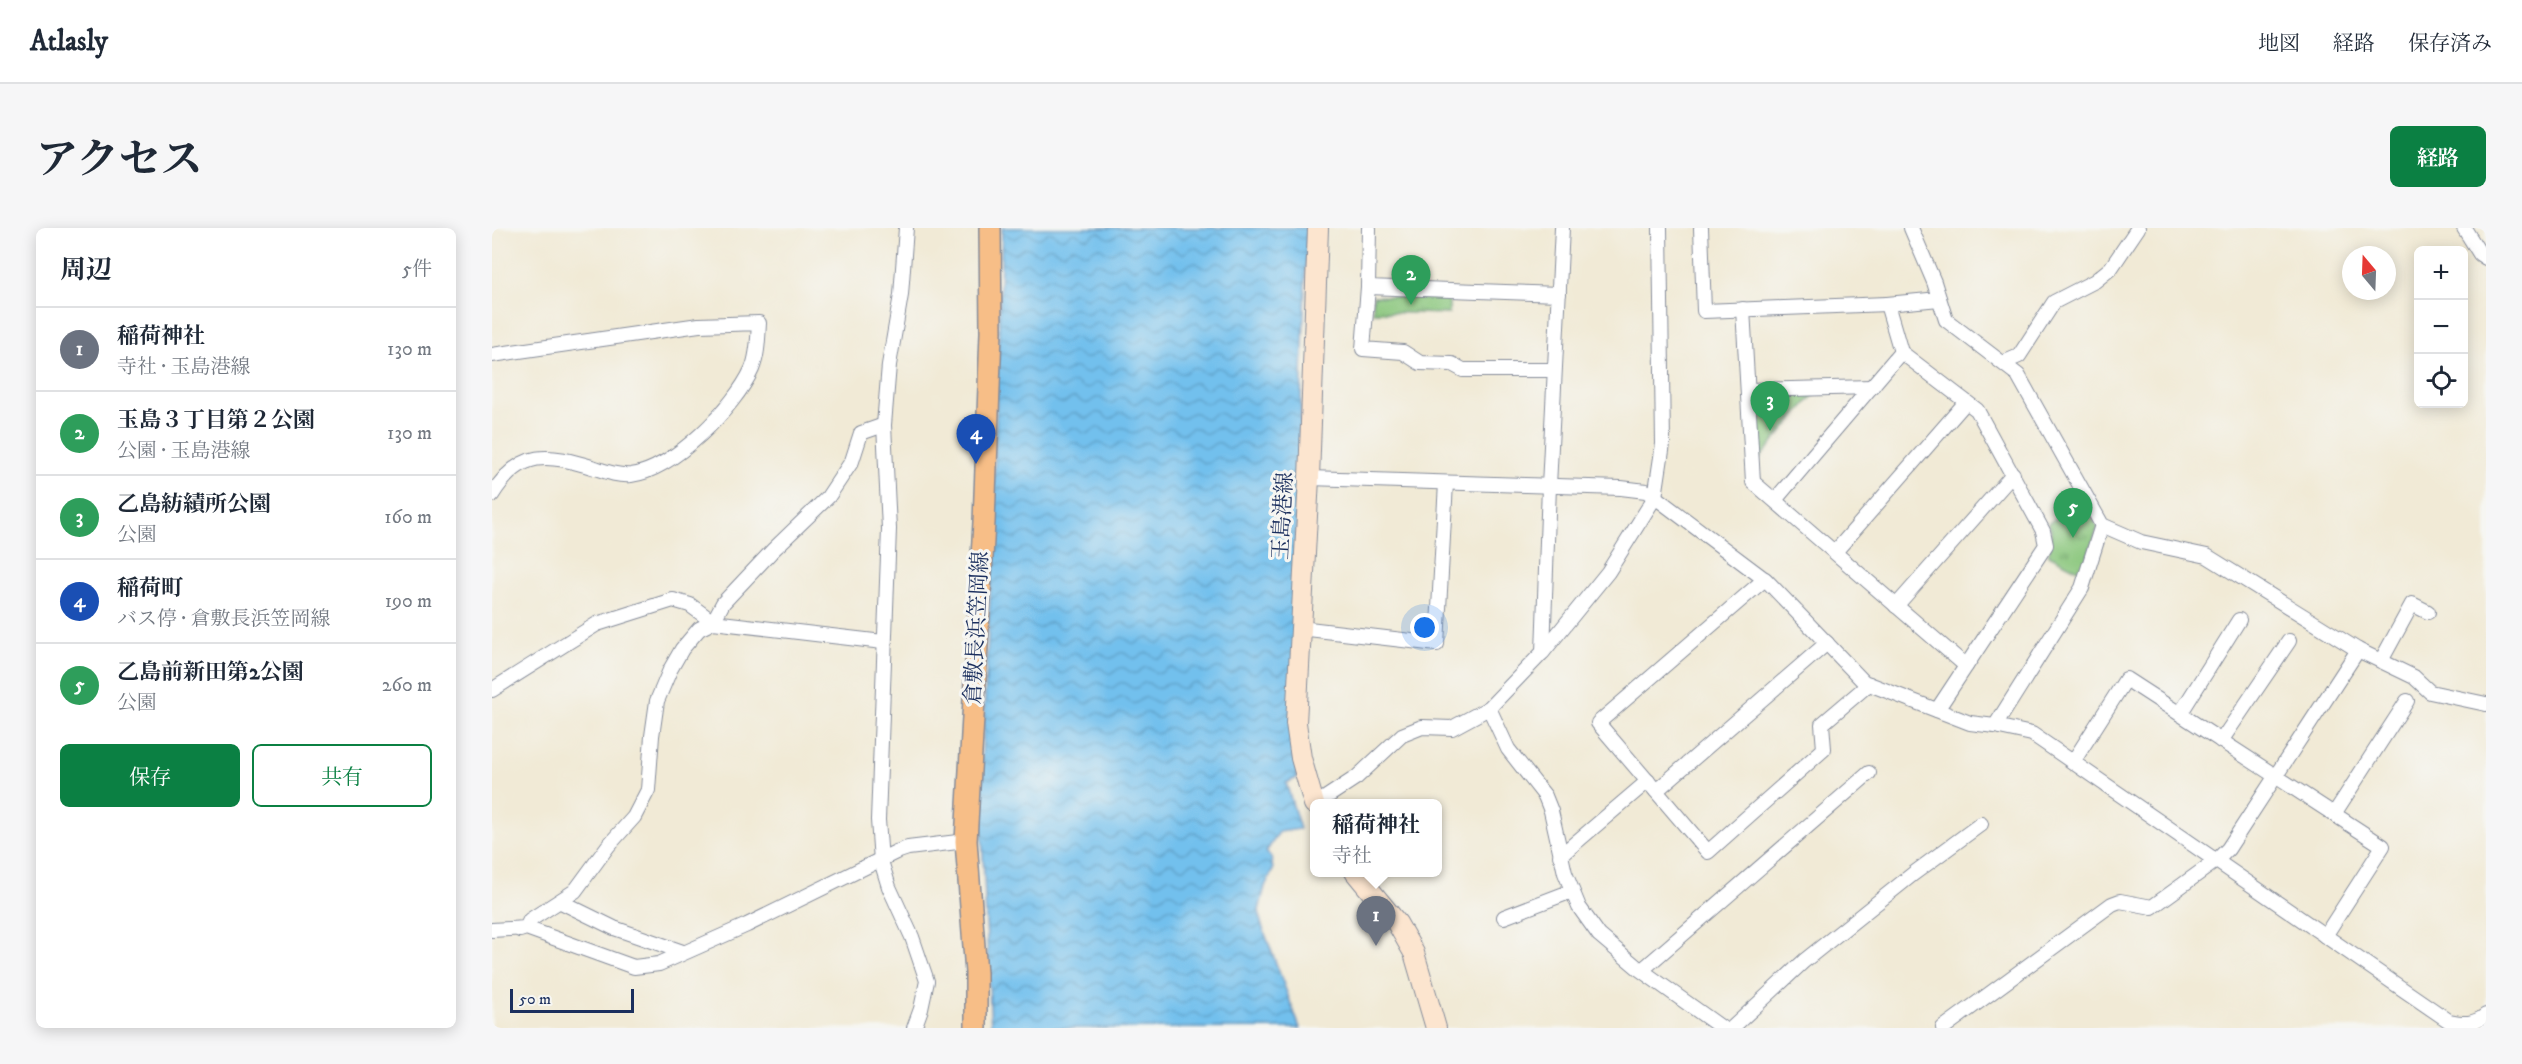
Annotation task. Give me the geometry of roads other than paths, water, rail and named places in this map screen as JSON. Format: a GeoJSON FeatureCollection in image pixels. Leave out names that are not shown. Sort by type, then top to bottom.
{"type":"FeatureCollection","features":[{"type":"Feature","properties":{"kind":"main road","name":"倉敷長浜笠岡線"},"geometry":{"type":"LineString","coordinates":[[976,1028],[976,973],[966,841],[984,522],[991,332],[990,228]]}},
{"type":"Feature","properties":{"kind":"main road","name":"玉島港線"},"geometry":{"type":"LineString","coordinates":[[1313,799],[1301,758],[1296,723],[1309,478],[1318,228]]}},
{"type":"Feature","properties":{"kind":"main road"},"geometry":{"type":"LineString","coordinates":[[1358,877],[1397,923],[1414,953],[1436,1028]]}},
{"type":"Feature","properties":{"kind":"street"},"geometry":{"type":"LineString","coordinates":[[906,228],[901,295],[889,365],[884,425],[889,529],[878,820],[881,861],[927,981],[914,1028]]}},
{"type":"Feature","properties":{"kind":"street"},"geometry":{"type":"LineString","coordinates":[[1369,228],[1368,287],[1363,349],[1403,352],[1420,363],[1452,364],[1462,369],[1554,370]]}},
{"type":"Feature","properties":{"kind":"street"},"geometry":{"type":"LineString","coordinates":[[1544,652],[1549,486],[1562,228]]}},
{"type":"Feature","properties":{"kind":"street"},"geometry":{"type":"LineString","coordinates":[[1323,799],[1357,777],[1402,735],[1422,727],[1452,728],[1489,708],[1544,652],[1608,572],[1655,497],[1663,444],[1660,228]]}},
{"type":"Feature","properties":{"kind":"street"},"geometry":{"type":"LineString","coordinates":[[1701,228],[1704,311],[1887,304],[1939,299]]}},
{"type":"Feature","properties":{"kind":"street"},"geometry":{"type":"LineString","coordinates":[[1911,228],[1946,320],[2005,362],[2018,375],[2102,525],[2141,542],[2207,556],[2358,650],[2414,677],[2430,692],[2486,704]]}},
{"type":"Feature","properties":{"kind":"street"},"geometry":{"type":"LineString","coordinates":[[2005,362],[2019,356],[2054,302],[2095,281],[2111,268],[2138,228]]}},
{"type":"Feature","properties":{"kind":"street"},"geometry":{"type":"LineString","coordinates":[[2464,228],[2480,254],[2486,258]]}},
{"type":"Feature","properties":{"kind":"street"},"geometry":{"type":"LineString","coordinates":[[1368,287],[1559,294]]}},
{"type":"Feature","properties":{"kind":"street"},"geometry":{"type":"LineString","coordinates":[[1887,304],[1901,352],[1977,410],[2043,531],[2046,545],[1937,710]]}},
{"type":"Feature","properties":{"kind":"street"},"geometry":{"type":"LineString","coordinates":[[1743,309],[1753,482],[1966,666]]}},
{"type":"Feature","properties":{"kind":"street"},"geometry":{"type":"LineString","coordinates":[[492,355],[699,325],[759,323],[753,367],[743,385],[707,429],[683,451],[646,472],[620,476],[566,459],[552,457],[531,460],[515,466],[501,480],[492,495]]}},
{"type":"Feature","properties":{"kind":"street"},"geometry":{"type":"LineString","coordinates":[[1774,500],[1901,352]]}},
{"type":"Feature","properties":{"kind":"street"},"geometry":{"type":"LineString","coordinates":[[1748,390],[1872,387]]}},
{"type":"Feature","properties":{"kind":"street"},"geometry":{"type":"LineString","coordinates":[[1835,552],[1966,402]]}},
{"type":"Feature","properties":{"kind":"street"},"geometry":{"type":"LineString","coordinates":[[492,939],[526,928],[530,920],[575,891],[608,846],[634,817],[648,790],[652,736],[661,687],[682,649],[699,629],[713,622],[723,603],[828,497],[852,461],[861,433],[884,425]]}},
{"type":"Feature","properties":{"kind":"street"},"geometry":{"type":"LineString","coordinates":[[1896,606],[2013,474]]}},
{"type":"Feature","properties":{"kind":"street"},"geometry":{"type":"LineString","coordinates":[[1309,478],[1621,488],[1646,491],[1765,579],[1864,682],[1970,723],[2032,734],[2450,1021],[2464,1026],[2479,1021],[2486,1015]]}},
{"type":"Feature","properties":{"kind":"street"},"geometry":{"type":"LineString","coordinates":[[1300,628],[1437,644],[1446,483]]}},
{"type":"Feature","properties":{"kind":"street"},"geometry":{"type":"LineString","coordinates":[[1995,726],[2082,588],[2102,525]]}},
{"type":"Feature","properties":{"kind":"street"},"geometry":{"type":"LineString","coordinates":[[1765,579],[1598,723],[1708,852],[1824,749],[1822,724],[1869,684]]}},
{"type":"Feature","properties":{"kind":"street"},"geometry":{"type":"LineString","coordinates":[[492,690],[597,624],[672,600],[690,605],[713,622],[883,642]]}},
{"type":"Feature","properties":{"kind":"street"},"geometry":{"type":"LineString","coordinates":[[2381,661],[2412,604],[2428,612]]}},
{"type":"Feature","properties":{"kind":"street"},"geometry":{"type":"LineString","coordinates":[[2180,714],[2240,620]]}},
{"type":"Feature","properties":{"kind":"street"},"geometry":{"type":"LineString","coordinates":[[2221,741],[2289,641]]}},
{"type":"Feature","properties":{"kind":"street"},"geometry":{"type":"LineString","coordinates":[[1560,856],[1652,786],[1827,643]]}},
{"type":"Feature","properties":{"kind":"street"},"geometry":{"type":"LineString","coordinates":[[1943,1028],[2112,904],[2120,901],[2152,907],[2217,860],[2228,849],[2358,650]]}},
{"type":"Feature","properties":{"kind":"street"},"geometry":{"type":"LineString","coordinates":[[2073,762],[2126,679],[2384,846],[2325,936]]}},
{"type":"Feature","properties":{"kind":"street"},"geometry":{"type":"LineString","coordinates":[[2334,814],[2407,701]]}},
{"type":"Feature","properties":{"kind":"street"},"geometry":{"type":"LineString","coordinates":[[1489,708],[1508,749],[1545,796],[1551,811],[1560,856],[1572,891],[1579,907],[1599,935],[1642,970],[1722,1028]]}},
{"type":"Feature","properties":{"kind":"street"},"geometry":{"type":"LineString","coordinates":[[1642,970],[1869,773]]}},
{"type":"Feature","properties":{"kind":"street"},"geometry":{"type":"LineString","coordinates":[[1732,1028],[1804,961],[1913,874],[1981,824]]}},
{"type":"Feature","properties":{"kind":"street"},"geometry":{"type":"LineString","coordinates":[[492,930],[526,928],[634,967],[659,964],[747,925],[896,852],[966,841]]}},
{"type":"Feature","properties":{"kind":"street"},"geometry":{"type":"LineString","coordinates":[[1504,918],[1572,891]]}},
{"type":"Feature","properties":{"kind":"street"},"geometry":{"type":"LineString","coordinates":[[561,902],[614,928],[682,952]]}},
{"type":"Feature","properties":{"kind":"water"},"geometry":{"type":"Polygon","coordinates":[[[1002,228],[1307,228],[1295,576],[1297,778],[1286,783],[1300,829],[1279,832],[1266,852],[1271,857],[1273,870],[1265,886],[1259,910],[1261,923],[1300,1028],[991,1028],[980,790],[991,579],[1002,228]]]}},
{"type":"Feature","properties":{"kind":"place","name":"玉島３丁目第２公園"},"geometry":{"type":"Point","coordinates":[1411,305]}},
{"type":"Feature","properties":{"kind":"place","name":"乙島紡績所公園"},"geometry":{"type":"Point","coordinates":[1770,431]}},
{"type":"Feature","properties":{"kind":"place","name":"稲荷町"},"geometry":{"type":"Point","coordinates":[976,464]}},
{"type":"Feature","properties":{"kind":"place","name":"乙島前新田第2公園"},"geometry":{"type":"Point","coordinates":[2073,538]}},
{"type":"Feature","properties":{"kind":"place","name":"稲荷神社"},"geometry":{"type":"Point","coordinates":[1376,946]}}]}
